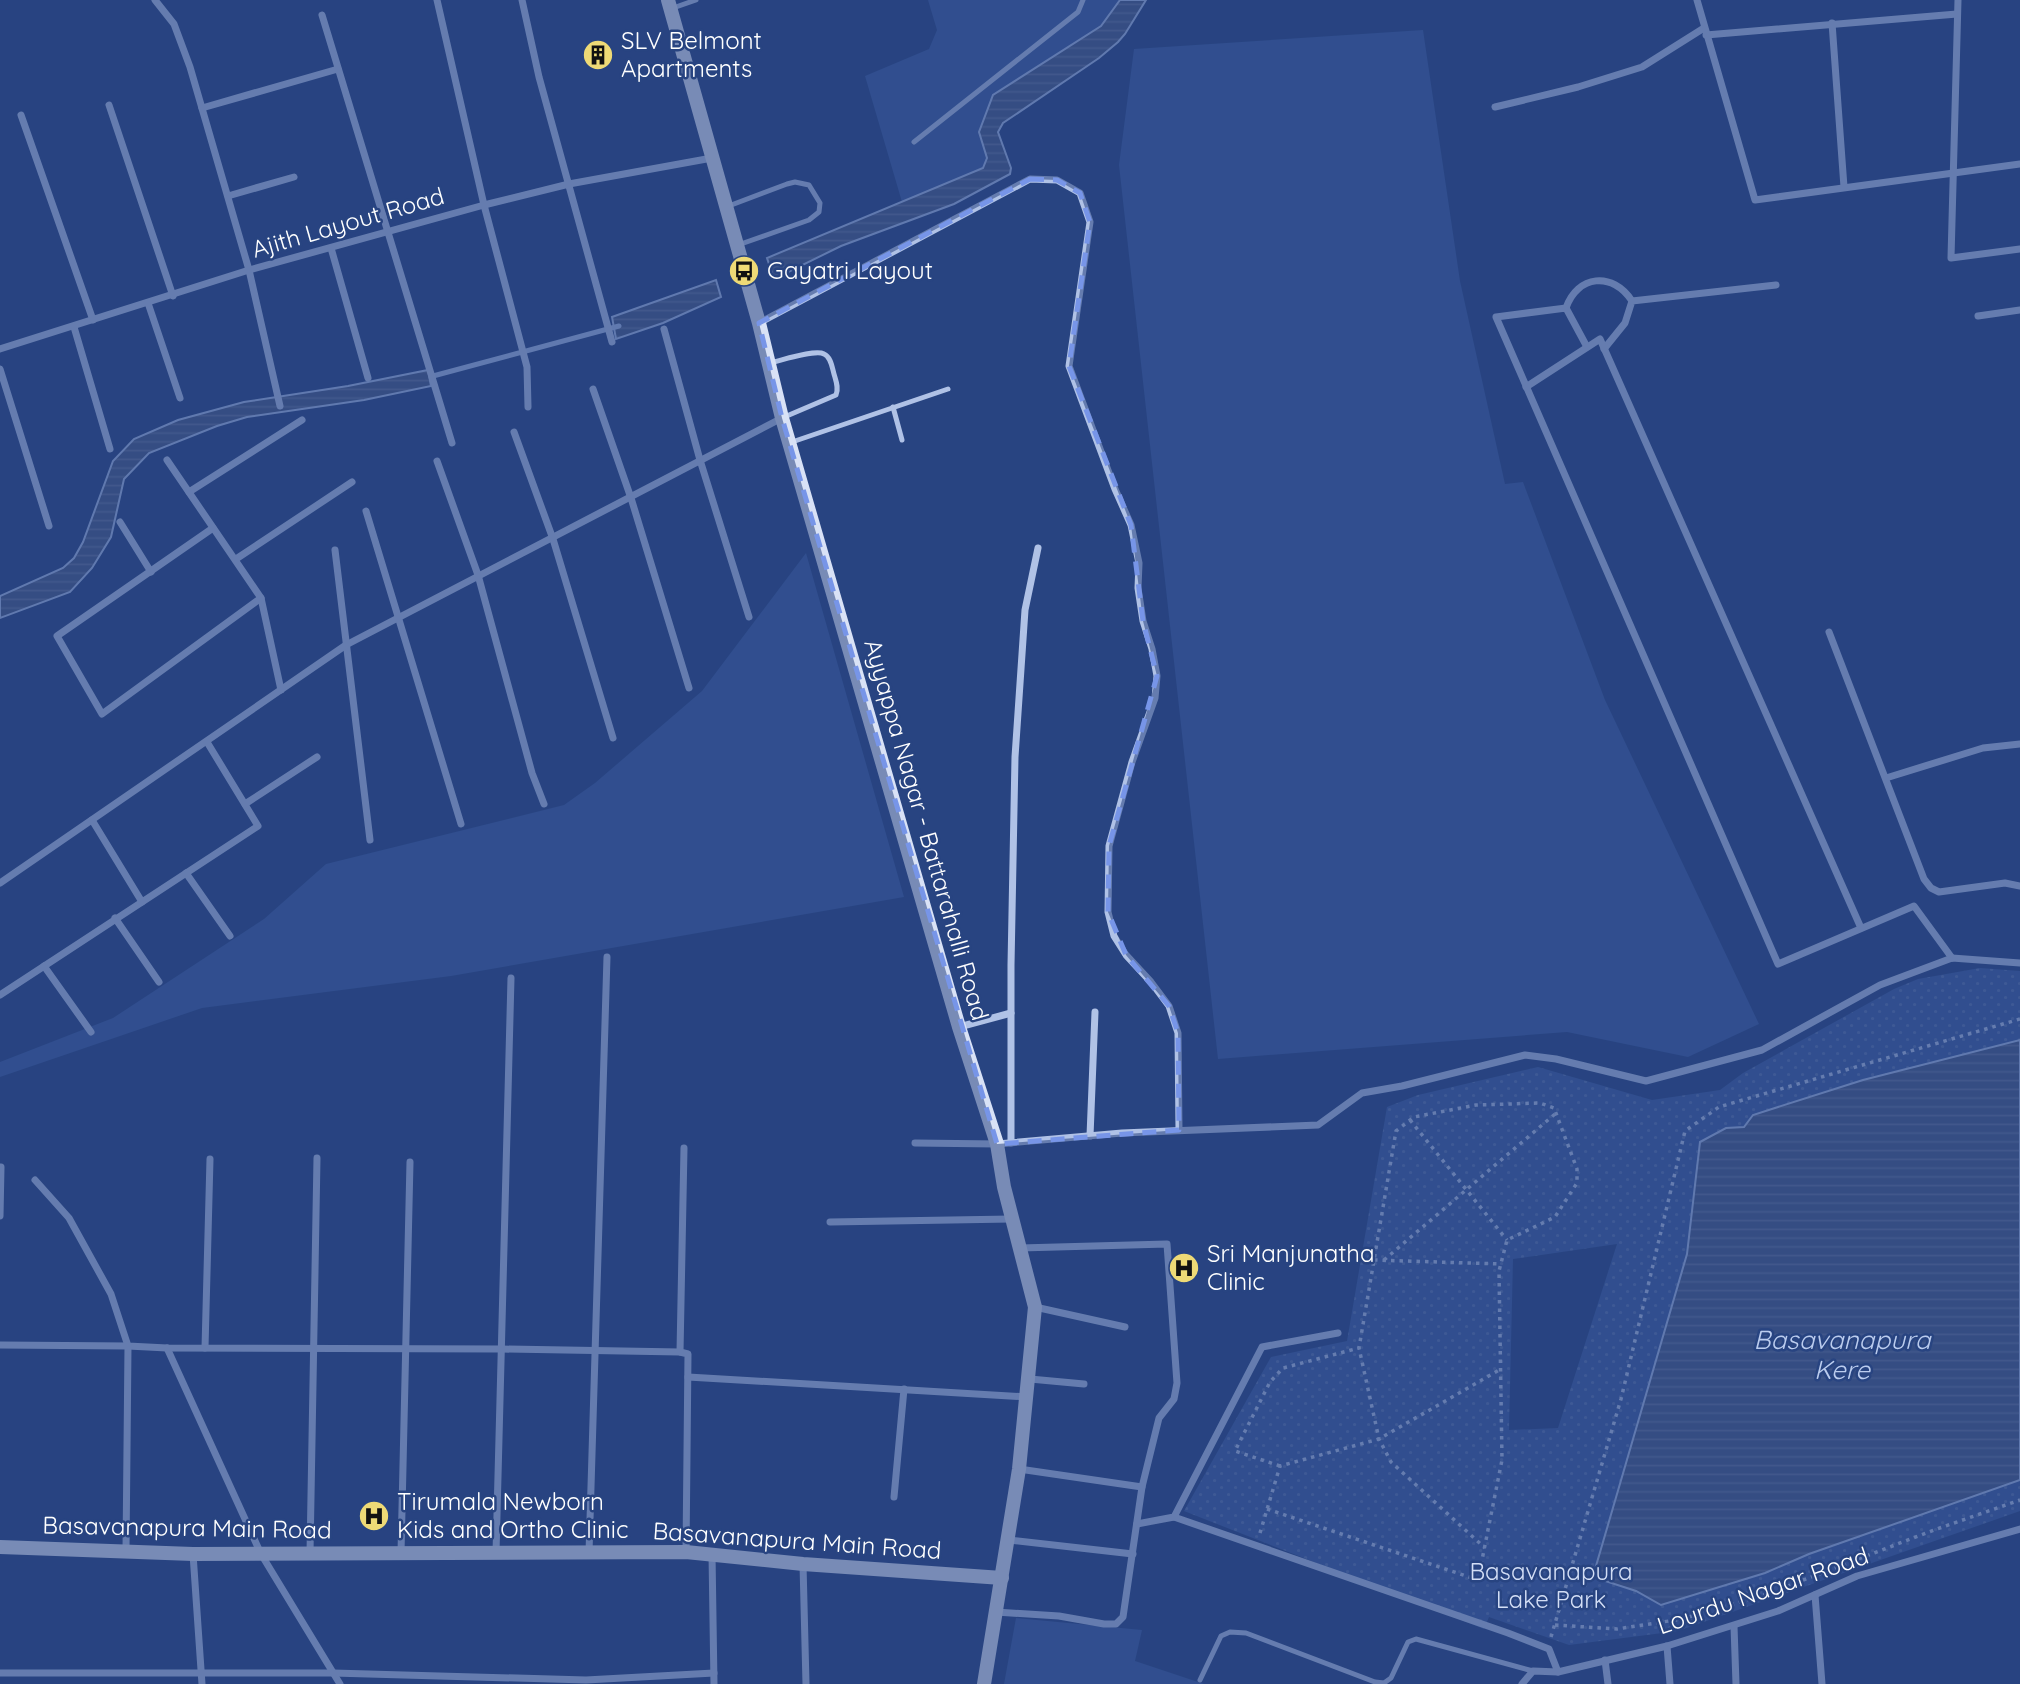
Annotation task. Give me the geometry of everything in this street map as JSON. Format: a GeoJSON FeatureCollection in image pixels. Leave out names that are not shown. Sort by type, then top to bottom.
{"type":"FeatureCollection","features":[{"type":"Feature","properties":{"kind":"main road","name":"Ayyappa Nagar - Battarahalli Road"},"geometry":{"type":"LineString","coordinates":[[669,4],[760,323],[789,443],[958,1027],[1004,1144],[1013,1219],[1035,1307],[1030,1379],[1019,1469],[984,1684]]}},
{"type":"Feature","properties":{"kind":"main road","name":"Basavanapura Main Road"},"geometry":{"type":"LineString","coordinates":[[0,1547],[193,1554],[686,1552],[803,1564],[1002,1578]]}},
{"type":"Feature","properties":{"kind":"street"},"geometry":{"type":"LineString","coordinates":[[155,0],[174,24],[190,67],[249,270],[280,406]]}},
{"type":"Feature","properties":{"kind":"street"},"geometry":{"type":"LineString","coordinates":[[437,0],[484,205],[527,366],[527,407]]}},
{"type":"Feature","properties":{"kind":"street"},"geometry":{"type":"LineString","coordinates":[[522,0],[540,77],[612,342]]}},
{"type":"Feature","properties":{"kind":"street"},"geometry":{"type":"LineString","coordinates":[[1697,0],[1755,200],[2020,164]]}},
{"type":"Feature","properties":{"kind":"street"},"geometry":{"type":"LineString","coordinates":[[1958,0],[1951,173],[1951,258],[2020,249]]}},
{"type":"Feature","properties":{"kind":"street"},"geometry":{"type":"LineString","coordinates":[[322,15],[452,443]]}},
{"type":"Feature","properties":{"kind":"street"},"geometry":{"type":"LineString","coordinates":[[1495,107],[1578,87],[1642,67],[1705,32],[1957,15]]}},
{"type":"Feature","properties":{"kind":"street"},"geometry":{"type":"LineString","coordinates":[[1832,23],[1844,187]]}},
{"type":"Feature","properties":{"kind":"street"},"geometry":{"type":"LineString","coordinates":[[202,108],[338,69]]}},
{"type":"Feature","properties":{"kind":"street"},"geometry":{"type":"LineString","coordinates":[[108,105],[173,296]]}},
{"type":"Feature","properties":{"kind":"street"},"geometry":{"type":"LineString","coordinates":[[21,116],[93,320]]}},
{"type":"Feature","properties":{"kind":"street","name":"Ajith Layout Road"},"geometry":{"type":"LineString","coordinates":[[0,349],[249,270],[484,205],[569,184],[712,158]]}},
{"type":"Feature","properties":{"kind":"street"},"geometry":{"type":"LineString","coordinates":[[228,196],[293,177]]}},
{"type":"Feature","properties":{"kind":"street"},"geometry":{"type":"LineString","coordinates":[[760,323],[1030,179],[1057,180],[1080,193],[1090,222],[1069,366],[1115,489],[1132,525],[1139,563],[1138,588],[1143,621],[1157,676],[1156,698],[1132,762],[1109,846],[1108,912],[1114,936],[1126,955],[1169,1006],[1178,1033],[1179,1130]]}},
{"type":"Feature","properties":{"kind":"street"},"geometry":{"type":"LineString","coordinates":[[331,248],[368,378]]}},
{"type":"Feature","properties":{"kind":"street"},"geometry":{"type":"LineString","coordinates":[[1566,308],[1580,286],[1598,281],[1614,284],[1632,301]]}},
{"type":"Feature","properties":{"kind":"street"},"geometry":{"type":"LineString","coordinates":[[1632,301],[1776,285]]}},
{"type":"Feature","properties":{"kind":"street"},"geometry":{"type":"LineString","coordinates":[[1604,349],[1625,323],[1632,301]]}},
{"type":"Feature","properties":{"kind":"street"},"geometry":{"type":"LineString","coordinates":[[148,303],[180,398]]}},
{"type":"Feature","properties":{"kind":"street"},"geometry":{"type":"LineString","coordinates":[[1566,308],[1587,348]]}},
{"type":"Feature","properties":{"kind":"street"},"geometry":{"type":"LineString","coordinates":[[1566,308],[1496,317],[1778,964],[1914,906],[1952,958]]}},
{"type":"Feature","properties":{"kind":"street"},"geometry":{"type":"LineString","coordinates":[[1978,316],[2020,310]]}},
{"type":"Feature","properties":{"kind":"street"},"geometry":{"type":"LineString","coordinates":[[74,327],[110,449]]}},
{"type":"Feature","properties":{"kind":"street"},"geometry":{"type":"LineString","coordinates":[[664,329],[700,460],[749,617]]}},
{"type":"Feature","properties":{"kind":"street"},"geometry":{"type":"LineString","coordinates":[[1526,387],[1600,339],[1861,928]]}},
{"type":"Feature","properties":{"kind":"street"},"geometry":{"type":"LineString","coordinates":[[0,369],[49,526]]}},
{"type":"Feature","properties":{"kind":"street"},"geometry":{"type":"LineString","coordinates":[[593,389],[632,498],[689,688]]}},
{"type":"Feature","properties":{"kind":"street"},"geometry":{"type":"LineString","coordinates":[[0,883],[346,645],[782,418]]}},
{"type":"Feature","properties":{"kind":"street"},"geometry":{"type":"LineString","coordinates":[[189,492],[302,420]]}},
{"type":"Feature","properties":{"kind":"street"},"geometry":{"type":"LineString","coordinates":[[514,432],[553,539],[613,738]]}},
{"type":"Feature","properties":{"kind":"street"},"geometry":{"type":"LineString","coordinates":[[167,460],[261,598],[281,690]]}},
{"type":"Feature","properties":{"kind":"street"},"geometry":{"type":"LineString","coordinates":[[437,461],[478,575],[532,773],[544,804]]}},
{"type":"Feature","properties":{"kind":"street"},"geometry":{"type":"LineString","coordinates":[[236,559],[352,482]]}},
{"type":"Feature","properties":{"kind":"street"},"geometry":{"type":"LineString","coordinates":[[366,511],[461,824]]}},
{"type":"Feature","properties":{"kind":"street"},"geometry":{"type":"LineString","coordinates":[[120,522],[151,572]]}},
{"type":"Feature","properties":{"kind":"street"},"geometry":{"type":"LineString","coordinates":[[213,528],[57,636],[102,714],[261,598]]}},
{"type":"Feature","properties":{"kind":"street"},"geometry":{"type":"LineString","coordinates":[[1004,1144],[1011,1013],[1015,757],[1025,610],[1038,548]]}},
{"type":"Feature","properties":{"kind":"street"},"geometry":{"type":"LineString","coordinates":[[335,550],[370,840]]}},
{"type":"Feature","properties":{"kind":"street"},"geometry":{"type":"LineString","coordinates":[[1829,632],[1924,879],[1931,888],[1939,892],[2005,883],[2020,886]]}},
{"type":"Feature","properties":{"kind":"street"},"geometry":{"type":"LineString","coordinates":[[0,995],[258,826],[207,742]]}},
{"type":"Feature","properties":{"kind":"street"},"geometry":{"type":"LineString","coordinates":[[1885,778],[1983,748],[2020,744]]}},
{"type":"Feature","properties":{"kind":"street"},"geometry":{"type":"LineString","coordinates":[[244,804],[317,757]]}},
{"type":"Feature","properties":{"kind":"street"},"geometry":{"type":"LineString","coordinates":[[92,820],[142,902]]}},
{"type":"Feature","properties":{"kind":"street"},"geometry":{"type":"LineString","coordinates":[[186,873],[230,936]]}},
{"type":"Feature","properties":{"kind":"street"},"geometry":{"type":"LineString","coordinates":[[115,918],[159,982]]}},
{"type":"Feature","properties":{"kind":"street"},"geometry":{"type":"LineString","coordinates":[[589,1553],[607,957]]}},
{"type":"Feature","properties":{"kind":"street"},"geometry":{"type":"LineString","coordinates":[[915,1143],[1004,1144],[1179,1130],[1318,1125],[1362,1093],[1402,1086],[1525,1055],[1556,1059],[1646,1081],[1762,1050],[1880,985],[1952,958],[2020,963]]}},
{"type":"Feature","properties":{"kind":"street"},"geometry":{"type":"LineString","coordinates":[[44,966],[91,1032]]}},
{"type":"Feature","properties":{"kind":"street"},"geometry":{"type":"LineString","coordinates":[[496,1554],[511,978]]}},
{"type":"Feature","properties":{"kind":"street"},"geometry":{"type":"LineString","coordinates":[[1090,1136],[1095,1012]]}},
{"type":"Feature","properties":{"kind":"street"},"geometry":{"type":"LineString","coordinates":[[958,1027],[1011,1013]]}},
{"type":"Feature","properties":{"kind":"street"},"geometry":{"type":"LineString","coordinates":[[680,1352],[684,1148]]}},
{"type":"Feature","properties":{"kind":"street"},"geometry":{"type":"LineString","coordinates":[[310,1554],[317,1158]]}},
{"type":"Feature","properties":{"kind":"street"},"geometry":{"type":"LineString","coordinates":[[205,1348],[209,1159]]}},
{"type":"Feature","properties":{"kind":"street"},"geometry":{"type":"LineString","coordinates":[[401,1554],[410,1162]]}},
{"type":"Feature","properties":{"kind":"street"},"geometry":{"type":"LineString","coordinates":[[0,1216],[1,1167]]}},
{"type":"Feature","properties":{"kind":"street"},"geometry":{"type":"LineString","coordinates":[[35,1180],[75,1228],[111,1294],[128,1346],[126,1550]]}},
{"type":"Feature","properties":{"kind":"street"},"geometry":{"type":"LineString","coordinates":[[830,1222],[1013,1219]]}},
{"type":"Feature","properties":{"kind":"street"},"geometry":{"type":"LineString","coordinates":[[996,1612],[1059,1616],[1104,1624],[1116,1624],[1123,1617],[1142,1487],[1159,1419],[1174,1399],[1177,1383],[1167,1244],[1020,1248]]}},
{"type":"Feature","properties":{"kind":"street"},"geometry":{"type":"LineString","coordinates":[[1035,1307],[1125,1327]]}},
{"type":"Feature","properties":{"kind":"street"},"geometry":{"type":"LineString","coordinates":[[1174,1517],[1262,1347],[1338,1332]]}},
{"type":"Feature","properties":{"kind":"street"},"geometry":{"type":"LineString","coordinates":[[0,1345],[595,1350],[688,1354],[686,1552]]}},
{"type":"Feature","properties":{"kind":"street"},"geometry":{"type":"LineString","coordinates":[[167,1348],[261,1554],[340,1684]]}},
{"type":"Feature","properties":{"kind":"street"},"geometry":{"type":"LineString","coordinates":[[688,1377],[1027,1397]]}},
{"type":"Feature","properties":{"kind":"street"},"geometry":{"type":"LineString","coordinates":[[1030,1379],[1084,1384]]}},
{"type":"Feature","properties":{"kind":"street"},"geometry":{"type":"LineString","coordinates":[[894,1497],[904,1389]]}},
{"type":"Feature","properties":{"kind":"street"},"geometry":{"type":"LineString","coordinates":[[1019,1469],[1142,1487]]}},
{"type":"Feature","properties":{"kind":"street"},"geometry":{"type":"LineString","coordinates":[[1137,1524],[1174,1517],[1549,1649],[1558,1672]]}},
{"type":"Feature","properties":{"kind":"street","name":"Lourdu Nagar Road"},"geometry":{"type":"LineString","coordinates":[[1533,1671],[1558,1672],[1667,1646],[1778,1611],[1857,1576],[2020,1529]]}},
{"type":"Feature","properties":{"kind":"street"},"geometry":{"type":"LineString","coordinates":[[1009,1540],[1133,1554]]}},
{"type":"Feature","properties":{"kind":"street"},"geometry":{"type":"LineString","coordinates":[[712,1553],[714,1684]]}},
{"type":"Feature","properties":{"kind":"street"},"geometry":{"type":"LineString","coordinates":[[193,1554],[202,1684]]}},
{"type":"Feature","properties":{"kind":"street"},"geometry":{"type":"LineString","coordinates":[[803,1564],[806,1684]]}},
{"type":"Feature","properties":{"kind":"street"},"geometry":{"type":"LineString","coordinates":[[1815,1595],[1822,1684]]}},
{"type":"Feature","properties":{"kind":"street"},"geometry":{"type":"LineString","coordinates":[[1734,1626],[1736,1684]]}},
{"type":"Feature","properties":{"kind":"street"},"geometry":{"type":"LineString","coordinates":[[1667,1646],[1670,1684]]}},
{"type":"Feature","properties":{"kind":"street"},"geometry":{"type":"LineString","coordinates":[[1605,1660],[1608,1684]]}},
{"type":"Feature","properties":{"kind":"street"},"geometry":{"type":"LineString","coordinates":[[1522,1684],[1533,1671]]}},
{"type":"Feature","properties":{"kind":"street"},"geometry":{"type":"LineString","coordinates":[[0,1673],[333,1673],[586,1680],[714,1673]]}},
{"type":"Feature","properties":{"kind":"lane"},"geometry":{"type":"LineString","coordinates":[[669,4],[696,0]]}},
{"type":"Feature","properties":{"kind":"lane"},"geometry":{"type":"LineString","coordinates":[[914,142],[1078,12],[1083,0]]}},
{"type":"Feature","properties":{"kind":"lane"},"geometry":{"type":"LineString","coordinates":[[726,207],[795,182],[809,185],[820,203],[819,212],[810,220],[737,246]]}},
{"type":"Feature","properties":{"kind":"lane"},"geometry":{"type":"LineString","coordinates":[[769,363],[822,353],[828,357],[836,381],[836,395],[782,418]]}},
{"type":"Feature","properties":{"kind":"lane"},"geometry":{"type":"LineString","coordinates":[[789,443],[948,389]]}},
{"type":"Feature","properties":{"kind":"lane"},"geometry":{"type":"LineString","coordinates":[[893,407],[902,440]]}},
{"type":"Feature","properties":{"kind":"lane"},"geometry":{"type":"LineString","coordinates":[[1200,1680],[1221,1636],[1230,1632],[1245,1633],[1375,1682],[1384,1683],[1391,1678],[1408,1642],[1416,1639],[1533,1671]]}},
{"type":"Feature","properties":{"kind":"path"},"geometry":{"type":"LineString","coordinates":[[2020,1019],[1719,1107],[1685,1130],[1621,1399],[1555,1625],[1618,1629],[1682,1619],[1767,1594],[2020,1500]]}},
{"type":"Feature","properties":{"kind":"path"},"geometry":{"type":"LineString","coordinates":[[1485,1548],[1391,1462],[1379,1439],[1359,1348],[1396,1131],[1414,1117],[1476,1105],[1540,1103],[1554,1108],[1577,1169],[1577,1183],[1555,1217],[1507,1240]]}},
{"type":"Feature","properties":{"kind":"path"},"geometry":{"type":"LineString","coordinates":[[1384,1260],[1556,1113]]}},
{"type":"Feature","properties":{"kind":"path"},"geometry":{"type":"LineString","coordinates":[[1410,1120],[1507,1240]]}},
{"type":"Feature","properties":{"kind":"path"},"geometry":{"type":"LineString","coordinates":[[1267,1509],[1478,1580],[1502,1460],[1501,1264],[1507,1240]]}},
{"type":"Feature","properties":{"kind":"path"},"geometry":{"type":"LineString","coordinates":[[1374,1260],[1501,1264]]}},
{"type":"Feature","properties":{"kind":"path"},"geometry":{"type":"LineString","coordinates":[[1359,1348],[1283,1368],[1270,1382],[1235,1451],[1280,1466],[1379,1439],[1501,1369]]}},
{"type":"Feature","properties":{"kind":"path"},"geometry":{"type":"LineString","coordinates":[[1256,1546],[1280,1466]]}},
{"type":"Feature","properties":{"kind":"highlighted area"},"geometry":{"type":"Polygon","coordinates":[[[1030,179],[1057,180],[1080,193],[1090,222],[1069,366],[1131,525],[1143,621],[1157,676],[1109,846],[1108,912],[1126,955],[1169,1006],[1178,1033],[1179,1130],[997,1144],[782,418],[759,323],[1030,179]]]}},
{"type":"Feature","properties":{"kind":"green space"},"geometry":{"type":"Polygon","coordinates":[[[928,0],[1120,0],[1101,26],[1070,48],[979,132],[987,158],[983,168],[902,202],[865,76],[929,49],[937,30],[928,0]]]}},
{"type":"Feature","properties":{"kind":"green space"},"geometry":{"type":"Polygon","coordinates":[[[1423,30],[1460,281],[1505,484],[1523,482],[1605,700],[1759,1024],[1688,1057],[1567,1032],[1218,1059],[1119,165],[1134,49],[1423,30]]]}},
{"type":"Feature","properties":{"kind":"green space"},"geometry":{"type":"Polygon","coordinates":[[[806,553],[904,897],[451,976],[202,1008],[0,1077],[0,1062],[113,1018],[264,919],[326,864],[564,805],[595,783],[702,691],[806,553]]]}},
{"type":"Feature","properties":{"kind":"green space","name":"Basavanapura Lake Park"},"geometry":{"type":"Polygon","coordinates":[[[1980,968],[2020,971],[2020,1040],[1753,1115],[1745,1127],[1726,1128],[1700,1142],[1687,1254],[1596,1566],[1602,1580],[1636,1591],[1661,1605],[1765,1573],[1809,1554],[2020,1480],[2020,1511],[1678,1631],[1569,1645],[1489,1617],[1484,1629],[1184,1511],[1271,1357],[1347,1341],[1387,1107],[1418,1095],[1538,1067],[1652,1100],[1720,1090],[1743,1073],[1894,989],[1918,979],[1980,968]],[[1617,1244],[1513,1259],[1509,1430],[1558,1428],[1617,1244]]]}},
{"type":"Feature","properties":{"kind":"green space"},"geometry":{"type":"Polygon","coordinates":[[[1016,1618],[1142,1630],[1135,1661],[1204,1684],[1004,1684],[1016,1618]]]}},
{"type":"Feature","properties":{"kind":"water"},"geometry":{"type":"Polygon","coordinates":[[[1120,0],[1146,0],[1118,42],[1099,58],[1003,123],[998,132],[1011,168],[1010,174],[954,204],[841,246],[774,279],[767,258],[983,168],[987,158],[979,132],[993,95],[1101,26],[1120,0]]]}},
{"type":"Feature","properties":{"kind":"water"},"geometry":{"type":"Polygon","coordinates":[[[716,280],[721,297],[663,323],[616,339],[612,317],[716,280]]]}},
{"type":"Feature","properties":{"kind":"water"},"geometry":{"type":"Polygon","coordinates":[[[428,370],[431,386],[364,400],[247,417],[149,453],[124,479],[111,537],[92,568],[70,592],[0,618],[0,596],[63,568],[74,558],[83,542],[113,461],[134,439],[178,420],[244,402],[428,370]]]}},
{"type":"Feature","properties":{"kind":"water","name":"Basavanapura Kere"},"geometry":{"type":"Polygon","coordinates":[[[2020,1040],[2020,1480],[1809,1554],[1765,1573],[1661,1605],[1636,1591],[1602,1580],[1596,1566],[1687,1254],[1700,1142],[1726,1128],[1744,1127],[1753,1115],[1863,1080],[2020,1040]]]}},
{"type":"Feature","properties":{"kind":"waterway"},"geometry":{"type":"LineString","coordinates":[[433,376],[619,326]]}},
{"type":"Feature","properties":{"kind":"place","name":"SLV Belmont Apartments"},"geometry":{"type":"Point","coordinates":[598,55]}},
{"type":"Feature","properties":{"kind":"place","name":"Gayatri Layout"},"geometry":{"type":"Point","coordinates":[744,271]}},
{"type":"Feature","properties":{"kind":"place","name":"Sri Manjunatha Clinic"},"geometry":{"type":"Point","coordinates":[1184,1268]}},
{"type":"Feature","properties":{"kind":"place","name":"Tirumala Newborn Kids and Ortho Clinic"},"geometry":{"type":"Point","coordinates":[374,1516]}}]}
